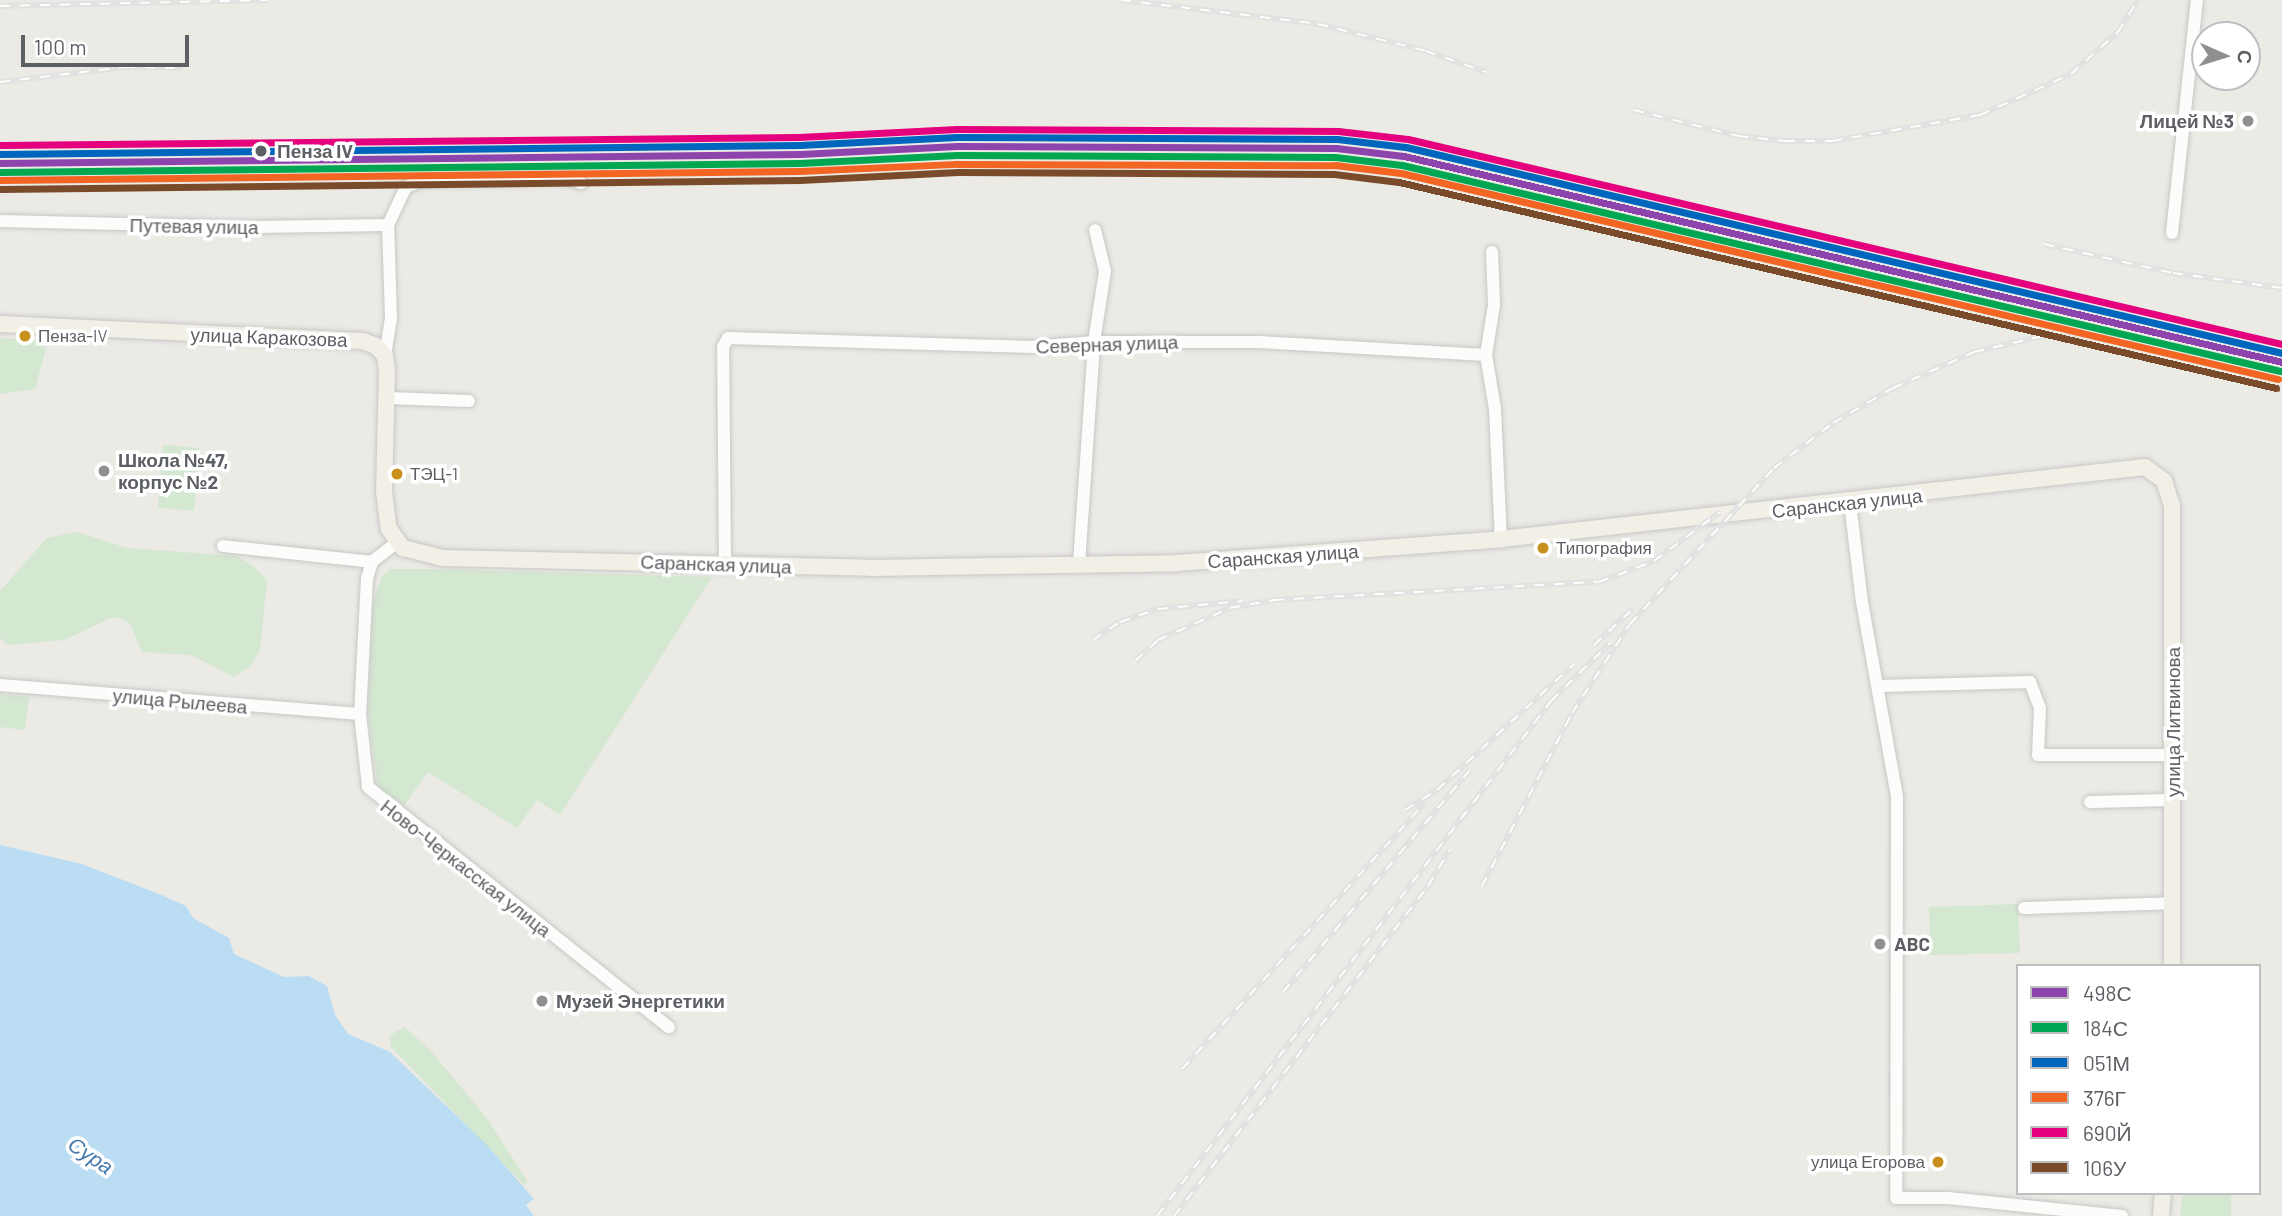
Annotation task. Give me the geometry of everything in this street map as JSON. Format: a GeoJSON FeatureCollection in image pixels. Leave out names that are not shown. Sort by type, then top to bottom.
{"type":"FeatureCollection","features":[{"type":"Feature","properties":{"kind":"main road","name":"улица Каракозова"},"geometry":{"type":"LineString","coordinates":[[0,324],[363,341],[376,346],[385,356]]}},
{"type":"Feature","properties":{"kind":"main road"},"geometry":{"type":"LineString","coordinates":[[385,356],[387,398],[384,491],[389,529],[396,543]]}},
{"type":"Feature","properties":{"kind":"main road","name":"Саранская улица"},"geometry":{"type":"LineString","coordinates":[[396,543],[415,553],[443,558],[725,564],[1079,564],[1258,559],[1501,539],[1850,503],[2145,467],[2164,481]]}},
{"type":"Feature","properties":{"kind":"main road","name":"улица Литвинова"},"geometry":{"type":"LineString","coordinates":[[2164,481],[2172,506],[2172,964]]}},
{"type":"Feature","properties":{"kind":"main road"},"geometry":{"type":"LineString","coordinates":[[2161,1216],[2163,1195]]}},
{"type":"Feature","properties":{"kind":"street"},"geometry":{"type":"LineString","coordinates":[[2172,233],[2197,0]]}},
{"type":"Feature","properties":{"kind":"street"},"geometry":{"type":"LineString","coordinates":[[385,356],[391,318],[388,225],[397,198],[406,187],[420,181],[565,178],[581,183]]}},
{"type":"Feature","properties":{"kind":"street","name":"Путевая улица"},"geometry":{"type":"LineString","coordinates":[[0,221],[254,228],[388,225]]}},
{"type":"Feature","properties":{"kind":"street"},"geometry":{"type":"LineString","coordinates":[[1079,564],[1094,342],[1105,271],[1095,230]]}},
{"type":"Feature","properties":{"kind":"street"},"geometry":{"type":"LineString","coordinates":[[1492,252],[1493,305],[1486,355],[1495,409],[1501,539]]}},
{"type":"Feature","properties":{"kind":"street","name":"Северная улица"},"geometry":{"type":"LineString","coordinates":[[725,564],[723,347],[728,338],[1033,347],[1094,342],[1259,342],[1486,355]]}},
{"type":"Feature","properties":{"kind":"street"},"geometry":{"type":"LineString","coordinates":[[387,398],[469,401]]}},
{"type":"Feature","properties":{"kind":"street"},"geometry":{"type":"LineString","coordinates":[[1850,503],[1860,590],[1880,686],[1897,797],[1896,1198],[1948,1198],[2122,1216]]}},
{"type":"Feature","properties":{"kind":"street"},"geometry":{"type":"LineString","coordinates":[[223,546],[372,562],[396,543]]}},
{"type":"Feature","properties":{"kind":"street","name":"Ново-Черкасская улица"},"geometry":{"type":"LineString","coordinates":[[372,562],[367,578],[360,714],[363,769],[374,795],[669,1027]]}},
{"type":"Feature","properties":{"kind":"street"},"geometry":{"type":"LineString","coordinates":[[1880,686],[2030,682],[2040,708],[2038,755],[2172,755]]}},
{"type":"Feature","properties":{"kind":"street","name":"улица Рылеева"},"geometry":{"type":"LineString","coordinates":[[0,685],[360,714]]}},
{"type":"Feature","properties":{"kind":"street"},"geometry":{"type":"LineString","coordinates":[[2090,802],[2172,800]]}},
{"type":"Feature","properties":{"kind":"street"},"geometry":{"type":"LineString","coordinates":[[2024,908],[2172,904]]}},
{"type":"Feature","properties":{"kind":"green space"},"geometry":{"type":"Polygon","coordinates":[[[0,338],[48,342],[35,389],[0,394],[0,338]]]}},
{"type":"Feature","properties":{"kind":"green space"},"geometry":{"type":"Polygon","coordinates":[[[163,445],[199,448],[194,511],[158,508],[163,445]]]}},
{"type":"Feature","properties":{"kind":"green space"},"geometry":{"type":"Polygon","coordinates":[[[77,532],[127,548],[236,556],[252,565],[267,580],[260,649],[251,666],[234,677],[191,655],[142,652],[130,624],[121,618],[110,618],[65,640],[8,645],[0,638],[0,591],[47,538],[77,532]]]}},
{"type":"Feature","properties":{"kind":"green space"},"geometry":{"type":"Polygon","coordinates":[[[390,569],[712,577],[560,815],[537,800],[517,828],[428,772],[403,807],[378,787],[368,712],[373,603],[382,576],[390,569]]]}},
{"type":"Feature","properties":{"kind":"green space"},"geometry":{"type":"Polygon","coordinates":[[[0,694],[29,697],[25,730],[0,727],[0,694]]]}},
{"type":"Feature","properties":{"kind":"green space"},"geometry":{"type":"Polygon","coordinates":[[[2018,904],[2020,953],[1930,955],[1929,907],[2018,904]]]}},
{"type":"Feature","properties":{"kind":"green space"},"geometry":{"type":"Polygon","coordinates":[[[405,1027],[431,1051],[486,1117],[528,1182],[524,1185],[391,1047],[390,1035],[405,1027]]]}},
{"type":"Feature","properties":{"kind":"green space"},"geometry":{"type":"Polygon","coordinates":[[[2183,1195],[2231,1195],[2231,1216],[2180,1216],[2183,1195]]]}},
{"type":"Feature","properties":{"kind":"water","name":"Сура"},"geometry":{"type":"Polygon","coordinates":[[[0,845],[82,864],[164,896],[186,906],[193,918],[229,938],[234,954],[284,977],[309,976],[327,986],[335,1015],[348,1034],[390,1052],[485,1143],[534,1199],[526,1205],[534,1216],[0,1216],[0,845]]]}},
{"type":"Feature","properties":{"kind":"railway"},"geometry":{"type":"LineString","coordinates":[[0,6],[267,0]]}},
{"type":"Feature","properties":{"kind":"railway"},"geometry":{"type":"LineString","coordinates":[[1121,0],[1318,24],[1426,51],[1486,72]]}},
{"type":"Feature","properties":{"kind":"railway"},"geometry":{"type":"LineString","coordinates":[[1634,110],[1738,136],[1785,141],[1832,141],[1980,115],[2071,74],[2118,32],[2138,0]]}},
{"type":"Feature","properties":{"kind":"railway"},"geometry":{"type":"LineString","coordinates":[[0,82],[125,67],[182,68]]}},
{"type":"Feature","properties":{"kind":"railway"},"geometry":{"type":"LineString","coordinates":[[2044,244],[2173,273],[2282,288]]}},
{"type":"Feature","properties":{"kind":"railway"},"geometry":{"type":"LineString","coordinates":[[1482,886],[1572,713],[1630,624],[1774,468],[1833,423],[1893,388],[1974,352],[2060,332],[2146,341]]}},
{"type":"Feature","properties":{"kind":"railway"},"geometry":{"type":"LineString","coordinates":[[1135,661],[1158,640],[1230,608],[1274,600],[1599,582],[1654,561],[1720,512]]}},
{"type":"Feature","properties":{"kind":"railway"},"geometry":{"type":"LineString","coordinates":[[1093,640],[1120,622],[1158,609],[1242,601]]}},
{"type":"Feature","properties":{"kind":"railway"},"geometry":{"type":"LineString","coordinates":[[1594,645],[1633,609]]}},
{"type":"Feature","properties":{"kind":"railway"},"geometry":{"type":"LineString","coordinates":[[1157,1216],[1551,701],[1610,643]]}},
{"type":"Feature","properties":{"kind":"railway"},"geometry":{"type":"LineString","coordinates":[[1405,810],[1437,790],[1574,664]]}},
{"type":"Feature","properties":{"kind":"railway"},"geometry":{"type":"LineString","coordinates":[[1283,992],[1470,770]]}},
{"type":"Feature","properties":{"kind":"railway"},"geometry":{"type":"LineString","coordinates":[[1182,1069],[1425,803]]}},
{"type":"Feature","properties":{"kind":"railway"},"geometry":{"type":"LineString","coordinates":[[1174,1216],[1428,886],[1449,851]]}},
{"type":"Feature","properties":{"kind":"transit line","name":"690Й"},"geometry":{"type":"LineString","coordinates":[[0,145],[799,137],[957,129],[1338,131],[1408,139],[2282,344]]}},
{"type":"Feature","properties":{"kind":"transit line","name":"051М"},"geometry":{"type":"LineString","coordinates":[[0,154],[800,145],[957,137],[1337,139],[1406,147],[2282,353]]}},
{"type":"Feature","properties":{"kind":"transit line","name":"498С"},"geometry":{"type":"LineString","coordinates":[[0,163],[800,154],[957,146],[1336,148],[1404,156],[2282,362]]}},
{"type":"Feature","properties":{"kind":"transit line","name":"184С"},"geometry":{"type":"LineString","coordinates":[[0,172],[800,163],[957,155],[1335,157],[1402,165],[2280,371]]}},
{"type":"Feature","properties":{"kind":"transit line","name":"376Г"},"geometry":{"type":"LineString","coordinates":[[0,180],[800,171],[957,164],[1335,165],[1401,173],[2278,379]]}},
{"type":"Feature","properties":{"kind":"transit line","name":"106У"},"geometry":{"type":"LineString","coordinates":[[0,189],[800,180],[958,172],[1334,174],[1399,182],[2276,388]]}},
{"type":"Feature","properties":{"kind":"place","name":"Лицей №3"},"geometry":{"type":"Point","coordinates":[2248,121]}},
{"type":"Feature","properties":{"kind":"place","name":"Пенза IV"},"geometry":{"type":"Point","coordinates":[261,151]}},
{"type":"Feature","properties":{"kind":"place","name":"Пенза-IV"},"geometry":{"type":"Point","coordinates":[25,336]}},
{"type":"Feature","properties":{"kind":"place","name":"Школа №47, корпус №2"},"geometry":{"type":"Point","coordinates":[104,471]}},
{"type":"Feature","properties":{"kind":"place","name":"ТЭЦ-1"},"geometry":{"type":"Point","coordinates":[397,474]}},
{"type":"Feature","properties":{"kind":"place","name":"Типография"},"geometry":{"type":"Point","coordinates":[1543,548]}},
{"type":"Feature","properties":{"kind":"place","name":"ABC"},"geometry":{"type":"Point","coordinates":[1880,944]}},
{"type":"Feature","properties":{"kind":"place","name":"Музей Энергетики"},"geometry":{"type":"Point","coordinates":[542,1001]}},
{"type":"Feature","properties":{"kind":"place","name":"улица Егорова"},"geometry":{"type":"Point","coordinates":[1938,1162]}}]}
